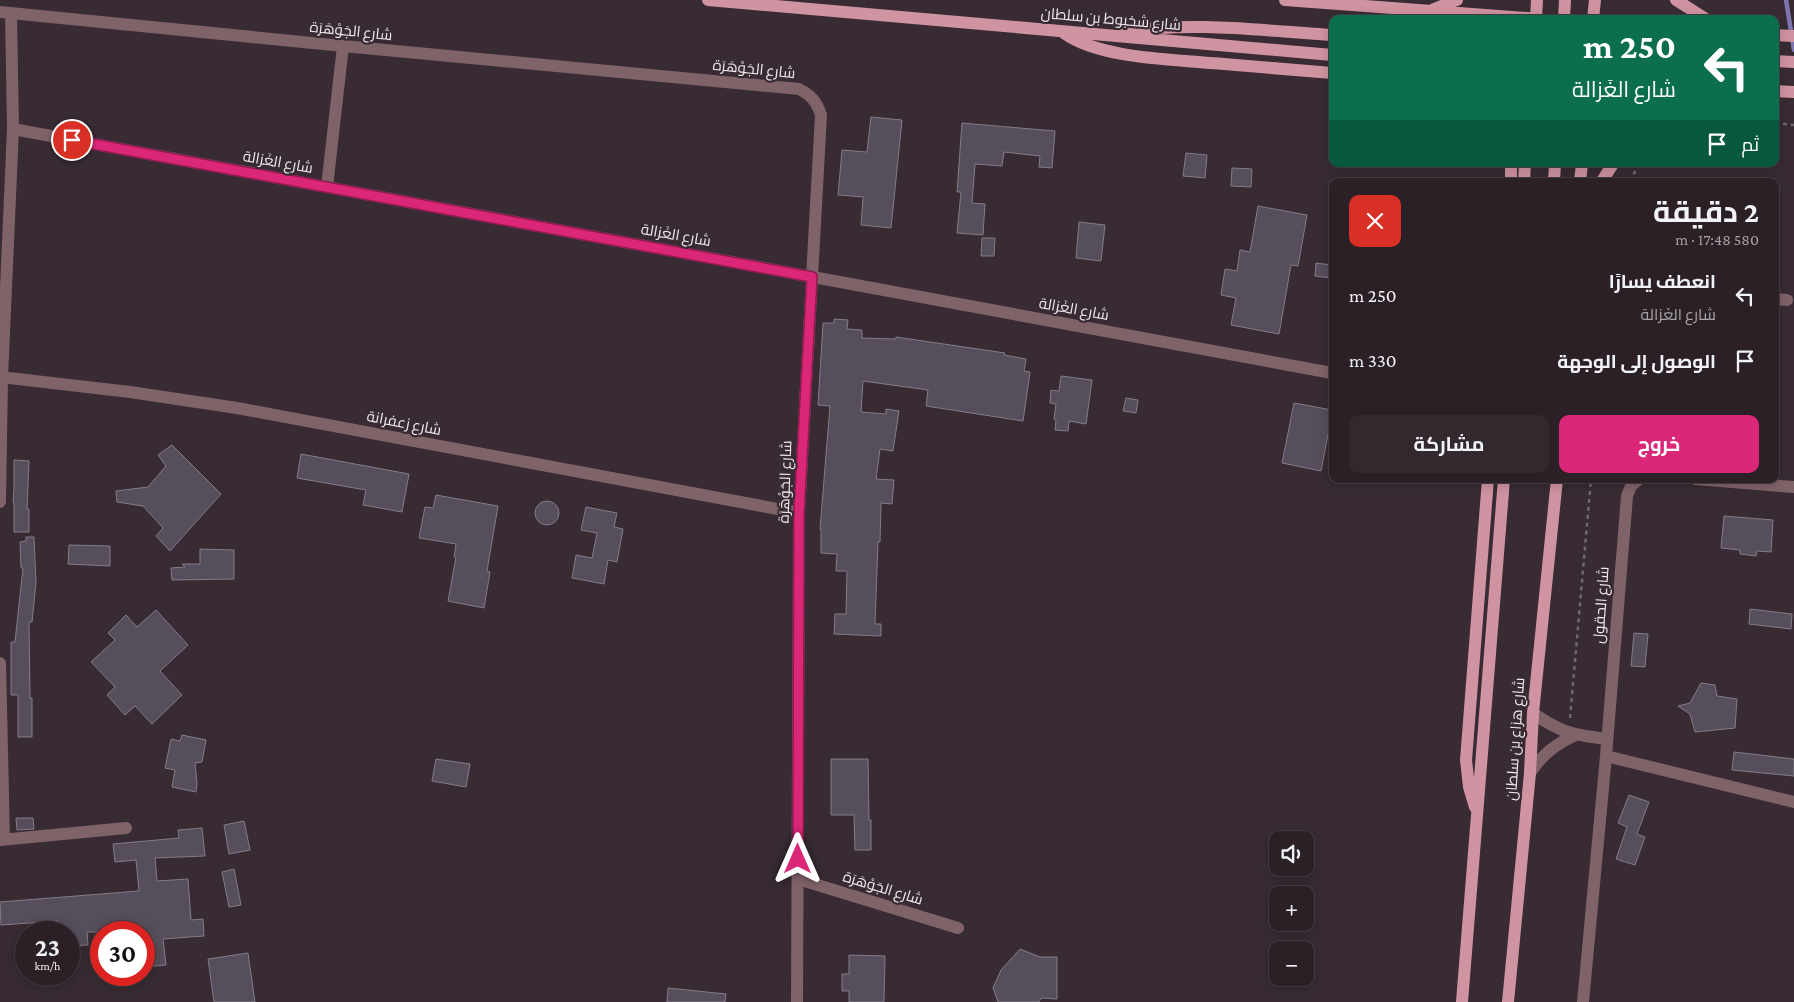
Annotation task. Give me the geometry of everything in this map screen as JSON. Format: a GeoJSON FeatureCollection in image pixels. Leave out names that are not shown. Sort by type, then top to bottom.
{"type":"FeatureCollection","features":[{"type":"Feature","properties":{"kind":"main road","name":"شارع شخبوط بن سلطان"},"geometry":{"type":"LineString","coordinates":[[708,0],[1329,55]]}},
{"type":"Feature","properties":{"kind":"main road"},"geometry":{"type":"LineString","coordinates":[[1285,0],[1475,15]]}},
{"type":"Feature","properties":{"kind":"main road"},"geometry":{"type":"LineString","coordinates":[[1428,11],[1457,0]]}},
{"type":"Feature","properties":{"kind":"main road"},"geometry":{"type":"LineString","coordinates":[[1536,15],[1538,0]]}},
{"type":"Feature","properties":{"kind":"main road"},"geometry":{"type":"LineString","coordinates":[[1564,15],[1565,0]]}},
{"type":"Feature","properties":{"kind":"main road"},"geometry":{"type":"LineString","coordinates":[[1593,15],[1595,0]]}},
{"type":"Feature","properties":{"kind":"main road"},"geometry":{"type":"LineString","coordinates":[[1676,0],[1700,15]]}},
{"type":"Feature","properties":{"kind":"main road"},"geometry":{"type":"LineString","coordinates":[[1100,36],[1144,29],[1202,28],[1329,35]]}},
{"type":"Feature","properties":{"kind":"main road"},"geometry":{"type":"LineString","coordinates":[[1062,32],[1081,44],[1105,51],[1174,60],[1329,73]]}},
{"type":"Feature","properties":{"kind":"main road"},"geometry":{"type":"LineString","coordinates":[[1779,34],[1794,36]]}},
{"type":"Feature","properties":{"kind":"main road"},"geometry":{"type":"LineString","coordinates":[[1779,61],[1794,62]]}},
{"type":"Feature","properties":{"kind":"main road"},"geometry":{"type":"LineString","coordinates":[[1779,91],[1794,92]]}},
{"type":"Feature","properties":{"kind":"main road"},"geometry":{"type":"LineString","coordinates":[[1604,178],[1611,167]]}},
{"type":"Feature","properties":{"kind":"main road"},"geometry":{"type":"LineString","coordinates":[[1478,813],[1469,787],[1466,760],[1488,483]]}},
{"type":"Feature","properties":{"kind":"main road","name":"شارع هزاع بن سلطان"},"geometry":{"type":"LineString","coordinates":[[1462,1002],[1504,483]]}},
{"type":"Feature","properties":{"kind":"main road","name":"شارع هزاع بن سلطان"},"geometry":{"type":"LineString","coordinates":[[1508,1002],[1530,773],[1532,713],[1555,483]]}},
{"type":"Feature","properties":{"kind":"street","name":"شارع الجَوْهَرَة"},"geometry":{"type":"LineString","coordinates":[[5,12],[799,90],[807,93],[814,99],[821,115],[799,513],[797,1002]]}},
{"type":"Feature","properties":{"kind":"street"},"geometry":{"type":"LineString","coordinates":[[0,502],[1,377],[13,129],[5,12]]}},
{"type":"Feature","properties":{"kind":"street"},"geometry":{"type":"LineString","coordinates":[[327,187],[343,46]]}},
{"type":"Feature","properties":{"kind":"street","name":"شارع الغَزالة"},"geometry":{"type":"LineString","coordinates":[[13,129],[1329,372]]}},
{"type":"Feature","properties":{"kind":"street","name":"شارع زعفرانة"},"geometry":{"type":"LineString","coordinates":[[1,377],[122,390],[237,408],[799,513]]}},
{"type":"Feature","properties":{"kind":"street","name":"شارع الحقول"},"geometry":{"type":"LineString","coordinates":[[1583,1002],[1606,756],[1626,496],[1634,483]]}},
{"type":"Feature","properties":{"kind":"street"},"geometry":{"type":"LineString","coordinates":[[1745,483],[1794,487]]}},
{"type":"Feature","properties":{"kind":"street"},"geometry":{"type":"LineString","coordinates":[[0,663],[2,840],[126,828]]}},
{"type":"Feature","properties":{"kind":"street"},"geometry":{"type":"LineString","coordinates":[[1532,713],[1549,724],[1572,734],[1607,739]]}},
{"type":"Feature","properties":{"kind":"street"},"geometry":{"type":"LineString","coordinates":[[1530,773],[1549,750],[1572,734]]}},
{"type":"Feature","properties":{"kind":"street"},"geometry":{"type":"LineString","coordinates":[[1606,756],[1794,802]]}},
{"type":"Feature","properties":{"kind":"street","name":"شارع الجَوْهَرَة"},"geometry":{"type":"LineString","coordinates":[[798,878],[958,928]]}},
{"type":"Feature","properties":{"kind":"path"},"geometry":{"type":"LineString","coordinates":[[1779,123],[1794,125]]}},
{"type":"Feature","properties":{"kind":"path"},"geometry":{"type":"LineString","coordinates":[[1631,178],[1638,167]]}},
{"type":"Feature","properties":{"kind":"path"},"geometry":{"type":"LineString","coordinates":[[1572,734],[1591,483]]}},
{"type":"Feature","properties":{"kind":"building"},"geometry":{"type":"Polygon","coordinates":[[[871,117],[902,120],[891,228],[861,225],[863,197],[838,195],[842,150],[867,152],[871,117]]]}},
{"type":"Feature","properties":{"kind":"building"},"geometry":{"type":"Polygon","coordinates":[[[962,123],[1055,131],[1052,168],[1039,167],[1040,156],[1004,152],[1002,166],[975,164],[972,203],[985,204],[983,235],[957,233],[961,192],[957,192],[962,123]]]}},
{"type":"Feature","properties":{"kind":"building"},"geometry":{"type":"Polygon","coordinates":[[[1186,153],[1207,155],[1205,178],[1183,176],[1186,153]]]}},
{"type":"Feature","properties":{"kind":"building"},"geometry":{"type":"Polygon","coordinates":[[[1232,168],[1252,169],[1251,187],[1231,186],[1232,168]]]}},
{"type":"Feature","properties":{"kind":"building"},"geometry":{"type":"Polygon","coordinates":[[[1258,206],[1307,215],[1298,266],[1291,265],[1279,334],[1231,325],[1236,298],[1221,295],[1225,269],[1237,271],[1240,250],[1250,252],[1258,206]]]}},
{"type":"Feature","properties":{"kind":"building"},"geometry":{"type":"Polygon","coordinates":[[[1079,222],[1105,225],[1101,261],[1076,258],[1079,222]]]}},
{"type":"Feature","properties":{"kind":"building"},"geometry":{"type":"Polygon","coordinates":[[[982,238],[995,238],[994,256],[981,256],[982,238]]]}},
{"type":"Feature","properties":{"kind":"building"},"geometry":{"type":"Polygon","coordinates":[[[1316,263],[1329,265],[1329,278],[1315,276],[1316,263]]]}},
{"type":"Feature","properties":{"kind":"building"},"geometry":{"type":"Polygon","coordinates":[[[834,319],[848,320],[847,329],[862,330],[862,338],[896,339],[896,337],[1005,353],[1004,355],[1026,359],[1024,371],[1030,372],[1023,421],[926,406],[928,390],[863,381],[861,412],[886,414],[886,409],[899,411],[893,451],[880,449],[876,479],[894,480],[892,504],[881,503],[875,624],[881,624],[881,636],[834,634],[835,614],[846,614],[847,571],[836,571],[837,554],[821,553],[820,529],[830,406],[818,405],[823,323],[834,323],[834,319]]]}},
{"type":"Feature","properties":{"kind":"building"},"geometry":{"type":"Polygon","coordinates":[[[1061,376],[1092,380],[1086,424],[1069,421],[1068,431],[1055,430],[1056,404],[1050,403],[1051,390],[1059,391],[1061,376]]]}},
{"type":"Feature","properties":{"kind":"building"},"geometry":{"type":"Polygon","coordinates":[[[1126,398],[1138,400],[1136,413],[1123,411],[1126,398]]]}},
{"type":"Feature","properties":{"kind":"building"},"geometry":{"type":"Polygon","coordinates":[[[1294,403],[1329,409],[1329,429],[1321,471],[1282,463],[1294,403]]]}},
{"type":"Feature","properties":{"kind":"building"},"geometry":{"type":"Polygon","coordinates":[[[172,445],[221,494],[170,551],[156,536],[163,528],[143,506],[117,502],[116,491],[148,487],[166,466],[158,455],[172,445]]]}},
{"type":"Feature","properties":{"kind":"building"},"geometry":{"type":"Polygon","coordinates":[[[301,454],[409,474],[402,512],[363,505],[366,490],[297,478],[301,454]]]}},
{"type":"Feature","properties":{"kind":"building"},"geometry":{"type":"Polygon","coordinates":[[[14,460],[29,461],[27,509],[29,509],[29,532],[14,532],[14,460]]]}},
{"type":"Feature","properties":{"kind":"building"},"geometry":{"type":"Polygon","coordinates":[[[436,495],[498,506],[487,571],[490,572],[484,608],[448,601],[456,557],[454,557],[456,544],[419,538],[425,507],[433,508],[436,495]]]}},
{"type":"Feature","properties":{"kind":"building"},"geometry":{"type":"Polygon","coordinates":[[[542,501],[552,501],[559,508],[559,518],[552,525],[542,525],[535,518],[535,508],[542,501]]]}},
{"type":"Feature","properties":{"kind":"building"},"geometry":{"type":"Polygon","coordinates":[[[586,507],[617,513],[614,527],[623,529],[617,562],[608,560],[604,584],[572,578],[576,555],[592,558],[597,533],[581,530],[586,507]]]}},
{"type":"Feature","properties":{"kind":"building"},"geometry":{"type":"Polygon","coordinates":[[[1724,516],[1773,520],[1771,552],[1757,551],[1756,556],[1740,554],[1740,550],[1721,548],[1724,516]]]}},
{"type":"Feature","properties":{"kind":"building"},"geometry":{"type":"Polygon","coordinates":[[[26,537],[34,537],[36,583],[32,622],[29,622],[32,737],[18,737],[18,695],[11,695],[11,642],[15,642],[23,568],[21,568],[20,542],[26,541],[26,537]]]}},
{"type":"Feature","properties":{"kind":"building"},"geometry":{"type":"Polygon","coordinates":[[[69,545],[110,546],[110,566],[68,564],[69,545]]]}},
{"type":"Feature","properties":{"kind":"building"},"geometry":{"type":"Polygon","coordinates":[[[200,549],[234,550],[234,579],[172,580],[171,568],[185,567],[182,564],[200,564],[200,549]]]}},
{"type":"Feature","properties":{"kind":"building"},"geometry":{"type":"Polygon","coordinates":[[[1750,609],[1792,614],[1791,629],[1749,624],[1750,609]]]}},
{"type":"Feature","properties":{"kind":"building"},"geometry":{"type":"Polygon","coordinates":[[[156,610],[188,645],[160,671],[182,695],[152,724],[135,706],[125,715],[107,695],[115,687],[91,662],[115,640],[108,633],[126,615],[137,627],[156,610]]]}},
{"type":"Feature","properties":{"kind":"building"},"geometry":{"type":"Polygon","coordinates":[[[1634,633],[1648,634],[1645,667],[1631,666],[1634,633]]]}},
{"type":"Feature","properties":{"kind":"building"},"geometry":{"type":"Polygon","coordinates":[[[1701,683],[1715,685],[1717,696],[1737,699],[1735,728],[1695,732],[1690,714],[1678,706],[1690,703],[1701,683]]]}},
{"type":"Feature","properties":{"kind":"building"},"geometry":{"type":"Polygon","coordinates":[[[182,735],[206,740],[202,762],[195,763],[196,792],[172,787],[175,770],[165,768],[171,739],[180,741],[182,735]]]}},
{"type":"Feature","properties":{"kind":"building"},"geometry":{"type":"Polygon","coordinates":[[[1734,752],[1794,759],[1794,776],[1732,770],[1734,752]]]}},
{"type":"Feature","properties":{"kind":"building"},"geometry":{"type":"Polygon","coordinates":[[[436,759],[470,764],[466,787],[432,781],[436,759]]]}},
{"type":"Feature","properties":{"kind":"building"},"geometry":{"type":"Polygon","coordinates":[[[831,759],[868,759],[871,850],[855,850],[854,815],[831,815],[831,759]]]}},
{"type":"Feature","properties":{"kind":"building"},"geometry":{"type":"Polygon","coordinates":[[[1629,795],[1649,802],[1637,834],[1645,837],[1635,865],[1616,859],[1627,827],[1618,823],[1629,795]]]}},
{"type":"Feature","properties":{"kind":"building"},"geometry":{"type":"Polygon","coordinates":[[[16,818],[33,818],[34,829],[17,830],[16,818]]]}},
{"type":"Feature","properties":{"kind":"building"},"geometry":{"type":"Polygon","coordinates":[[[244,821],[250,850],[229,854],[224,825],[244,821]]]}},
{"type":"Feature","properties":{"kind":"building"},"geometry":{"type":"Polygon","coordinates":[[[202,828],[205,856],[155,858],[157,881],[188,879],[191,920],[203,919],[204,936],[163,939],[166,965],[155,966],[155,921],[90,921],[90,932],[87,932],[88,945],[80,945],[80,921],[15,921],[15,924],[1,925],[0,902],[139,891],[136,860],[115,862],[113,844],[179,838],[178,830],[202,828]]]}},
{"type":"Feature","properties":{"kind":"building"},"geometry":{"type":"Polygon","coordinates":[[[234,869],[241,905],[229,907],[222,872],[234,869]]]}},
{"type":"Feature","properties":{"kind":"building"},"geometry":{"type":"Polygon","coordinates":[[[1020,949],[1040,957],[1057,957],[1057,999],[1041,998],[1039,1002],[998,1002],[993,988],[1001,970],[1020,949]]]}},
{"type":"Feature","properties":{"kind":"building"},"geometry":{"type":"Polygon","coordinates":[[[248,953],[255,1002],[214,1002],[208,959],[248,953]]]}},
{"type":"Feature","properties":{"kind":"building"},"geometry":{"type":"Polygon","coordinates":[[[849,955],[885,956],[884,1002],[849,1002],[849,991],[842,991],[842,974],[849,974],[849,955]]]}},
{"type":"Feature","properties":{"kind":"building"},"geometry":{"type":"Polygon","coordinates":[[[668,988],[726,994],[725,1002],[667,1002],[668,988]]]}},
{"type":"Feature","properties":{"kind":"waterway"},"geometry":{"type":"LineString","coordinates":[[1786,0],[1794,50]]}},
{"type":"Feature","properties":{"kind":"route"},"geometry":{"type":"LineString","coordinates":[[72,140],[812,277],[799,513],[798,859]]}}]}
